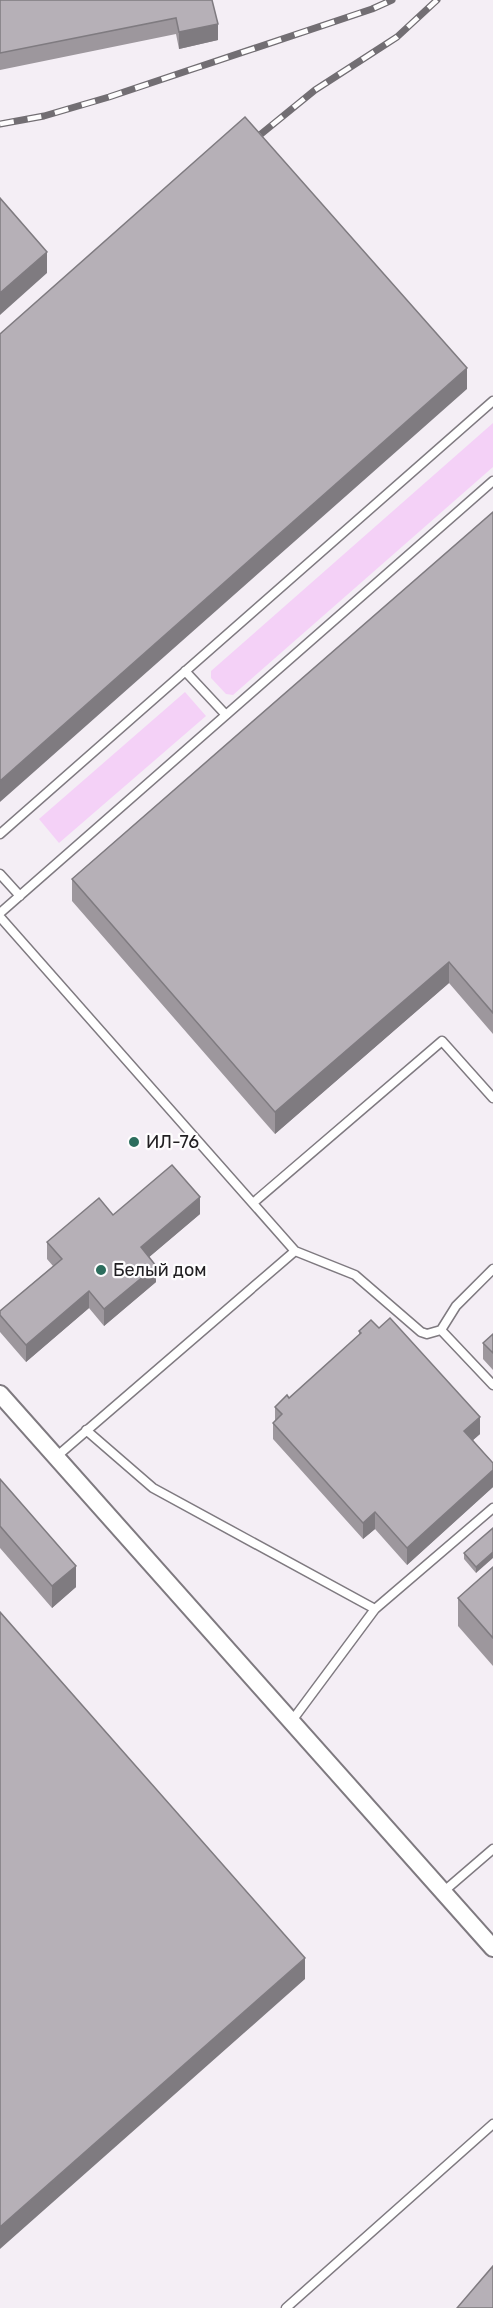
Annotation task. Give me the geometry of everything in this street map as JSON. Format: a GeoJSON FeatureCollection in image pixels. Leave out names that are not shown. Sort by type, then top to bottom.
{"type":"FeatureCollection","features":[{"type":"Feature","properties":{"kind":"street"},"geometry":{"type":"LineString","coordinates":[[0,1394],[493,1948]]}},
{"type":"Feature","properties":{"kind":"lane"},"geometry":{"type":"LineString","coordinates":[[0,834],[493,401]]}},
{"type":"Feature","properties":{"kind":"lane"},"geometry":{"type":"LineString","coordinates":[[493,481],[0,915],[294,1251],[355,1275],[421,1332],[427,1334],[441,1330],[456,1306],[493,1269]]}},
{"type":"Feature","properties":{"kind":"lane"},"geometry":{"type":"LineString","coordinates":[[185,671],[226,716]]}},
{"type":"Feature","properties":{"kind":"lane"},"geometry":{"type":"LineString","coordinates":[[0,874],[20,896]]}},
{"type":"Feature","properties":{"kind":"lane"},"geometry":{"type":"LineString","coordinates":[[253,1203],[442,1041],[493,1098]]}},
{"type":"Feature","properties":{"kind":"lane"},"geometry":{"type":"LineString","coordinates":[[56,1457],[294,1251]]}},
{"type":"Feature","properties":{"kind":"lane"},"geometry":{"type":"LineString","coordinates":[[441,1330],[493,1385]]}},
{"type":"Feature","properties":{"kind":"lane"},"geometry":{"type":"LineString","coordinates":[[86,1430],[153,1488],[375,1609]]}},
{"type":"Feature","properties":{"kind":"lane"},"geometry":{"type":"LineString","coordinates":[[291,1722],[375,1609],[493,1508]]}},
{"type":"Feature","properties":{"kind":"lane"},"geometry":{"type":"LineString","coordinates":[[443,1892],[493,1849]]}},
{"type":"Feature","properties":{"kind":"lane"},"geometry":{"type":"LineString","coordinates":[[286,2308],[493,2124]]}},
{"type":"Feature","properties":{"kind":"shaded area"},"geometry":{"type":"Polygon","coordinates":[[[493,423],[493,467],[233,695],[226,694],[211,678],[211,671],[493,423]]]}},
{"type":"Feature","properties":{"kind":"shaded area"},"geometry":{"type":"Polygon","coordinates":[[[185,692],[206,716],[59,843],[39,819],[185,692]]]}},
{"type":"Feature","properties":{"kind":"building"},"geometry":{"type":"Polygon","coordinates":[[[0,0],[212,0],[218,24],[179,32],[176,18],[0,53],[0,0]]]}},
{"type":"Feature","properties":{"kind":"building"},"geometry":{"type":"Polygon","coordinates":[[[245,117],[467,368],[0,781],[0,334],[245,117]]]}},
{"type":"Feature","properties":{"kind":"building"},"geometry":{"type":"Polygon","coordinates":[[[0,198],[47,252],[0,293],[0,198]]]}},
{"type":"Feature","properties":{"kind":"building"},"geometry":{"type":"Polygon","coordinates":[[[493,512],[493,1013],[449,962],[275,1112],[72,879],[493,512]]]}},
{"type":"Feature","properties":{"kind":"building","name":"Белый дом"},"geometry":{"type":"Polygon","coordinates":[[[172,1165],[200,1197],[141,1247],[156,1266],[104,1309],[89,1291],[26,1345],[0,1315],[0,1311],[62,1259],[47,1242],[99,1198],[113,1215],[172,1165]]]}},
{"type":"Feature","properties":{"kind":"building"},"geometry":{"type":"Polygon","coordinates":[[[390,1318],[480,1417],[464,1431],[493,1463],[493,1470],[407,1548],[375,1512],[363,1523],[273,1423],[282,1414],[275,1407],[287,1395],[289,1398],[361,1333],[359,1331],[371,1320],[379,1328],[390,1318]]]}},
{"type":"Feature","properties":{"kind":"building"},"geometry":{"type":"Polygon","coordinates":[[[493,1334],[493,1353],[483,1343],[493,1334]]]}},
{"type":"Feature","properties":{"kind":"building"},"geometry":{"type":"Polygon","coordinates":[[[0,1479],[76,1566],[52,1586],[0,1526],[0,1479]]]}},
{"type":"Feature","properties":{"kind":"building"},"geometry":{"type":"Polygon","coordinates":[[[493,1528],[493,1552],[476,1567],[464,1553],[493,1528]]]}},
{"type":"Feature","properties":{"kind":"building"},"geometry":{"type":"Polygon","coordinates":[[[493,1567],[493,1638],[458,1598],[493,1567]]]}},
{"type":"Feature","properties":{"kind":"building"},"geometry":{"type":"Polygon","coordinates":[[[0,1612],[305,1958],[0,2227],[0,1612]]]}},
{"type":"Feature","properties":{"kind":"building"},"geometry":{"type":"Polygon","coordinates":[[[493,2266],[493,2308],[457,2308],[493,2266]]]}},
{"type":"Feature","properties":{"kind":"railway"},"geometry":{"type":"LineString","coordinates":[[0,124],[44,116],[109,97],[372,9],[392,0]]}},
{"type":"Feature","properties":{"kind":"railway"},"geometry":{"type":"LineString","coordinates":[[250,143],[315,90],[397,37],[437,0]]}},
{"type":"Feature","properties":{"kind":"place","name":"ИЛ-76"},"geometry":{"type":"Point","coordinates":[134,1142]}},
{"type":"Feature","properties":{"kind":"place","name":"Белый дом"},"geometry":{"type":"Point","coordinates":[101,1270]}}]}
